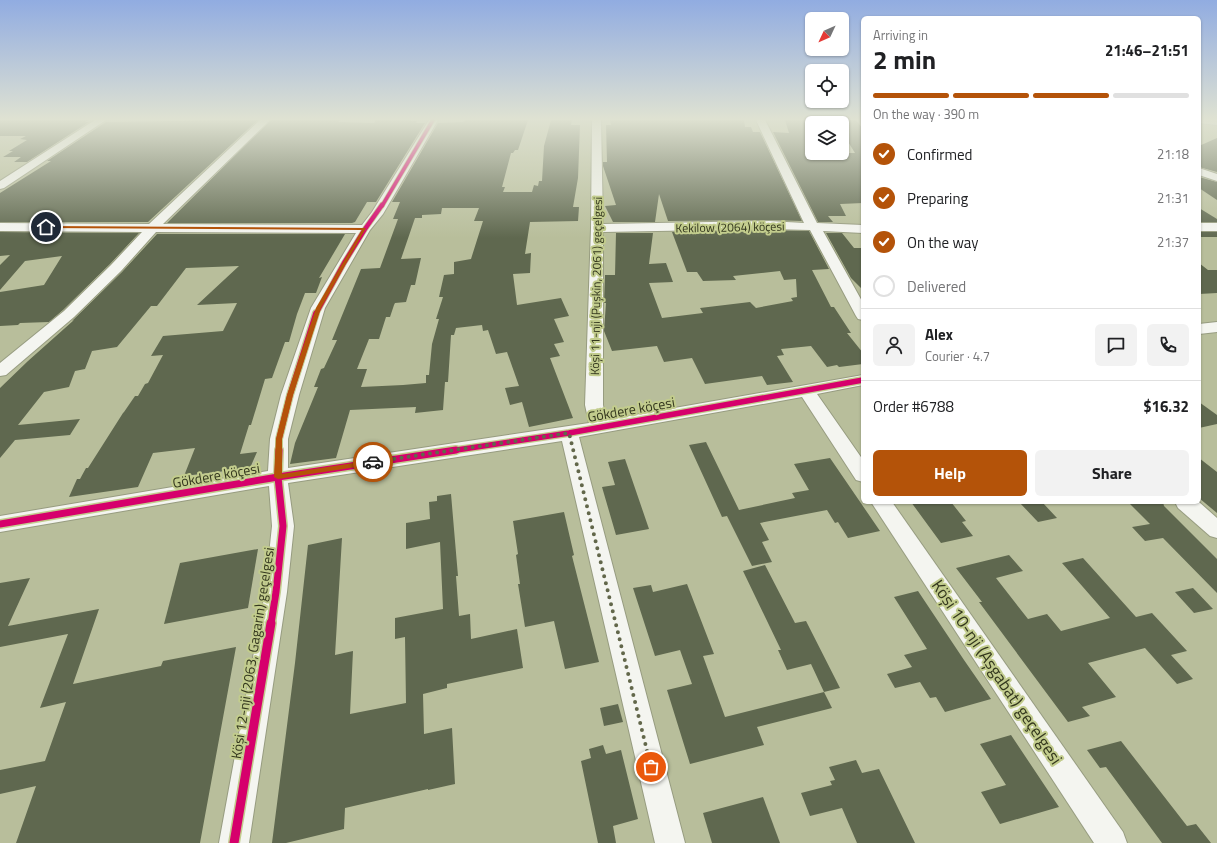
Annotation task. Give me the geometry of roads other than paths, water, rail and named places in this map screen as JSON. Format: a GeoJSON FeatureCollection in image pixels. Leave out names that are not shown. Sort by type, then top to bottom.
{"type":"FeatureCollection","features":[{"type":"Feature","properties":{"kind":"street"},"geometry":{"type":"LineString","coordinates":[[0,186],[41,159]]}},
{"type":"Feature","properties":{"kind":"street"},"geometry":{"type":"LineString","coordinates":[[0,371],[69,314],[116,268],[152,228],[224,159]]}},
{"type":"Feature","properties":{"kind":"street","name":"Köşi 12-nji (2063, Gagarin) geçelgesi"},"geometry":{"type":"LineString","coordinates":[[234,843],[276,592],[283,526],[278,477],[279,439],[290,395],[318,308],[365,229],[377,214],[410,159]]}},
{"type":"Feature","properties":{"kind":"street","name":"Köşi 11-nji (Puşkin, 2061) geçelgesi"},"geometry":{"type":"LineString","coordinates":[[596,159],[597,228],[594,405],[599,427]]}},
{"type":"Feature","properties":{"kind":"street"},"geometry":{"type":"LineString","coordinates":[[780,159],[814,228],[861,312]]}},
{"type":"Feature","properties":{"kind":"street"},"geometry":{"type":"LineString","coordinates":[[1201,172],[1217,178]]}},
{"type":"Feature","properties":{"kind":"street","name":"Kekilow (2064) köçesi"},"geometry":{"type":"LineString","coordinates":[[597,228],[769,225],[861,229]]}},
{"type":"Feature","properties":{"kind":"street"},"geometry":{"type":"LineString","coordinates":[[0,227],[365,229]]}},
{"type":"Feature","properties":{"kind":"street"},"geometry":{"type":"LineString","coordinates":[[1201,227],[1217,227]]}},
{"type":"Feature","properties":{"kind":"street"},"geometry":{"type":"LineString","coordinates":[[1206,328],[1217,338]]}},
{"type":"Feature","properties":{"kind":"street","name":"Gökdere köçesi"},"geometry":{"type":"LineString","coordinates":[[0,524],[278,477],[569,433],[861,380]]}},
{"type":"Feature","properties":{"kind":"street"},"geometry":{"type":"LineString","coordinates":[[806,390],[861,472]]}},
{"type":"Feature","properties":{"kind":"street"},"geometry":{"type":"LineString","coordinates":[[569,433],[670,843]]}},
{"type":"Feature","properties":{"kind":"street","name":"Köşi 10-nji (Aşgabat) geçelgesi"},"geometry":{"type":"LineString","coordinates":[[882,504],[1112,843]]}},
{"type":"Feature","properties":{"kind":"street"},"geometry":{"type":"LineString","coordinates":[[1187,504],[1217,530]]}}]}
